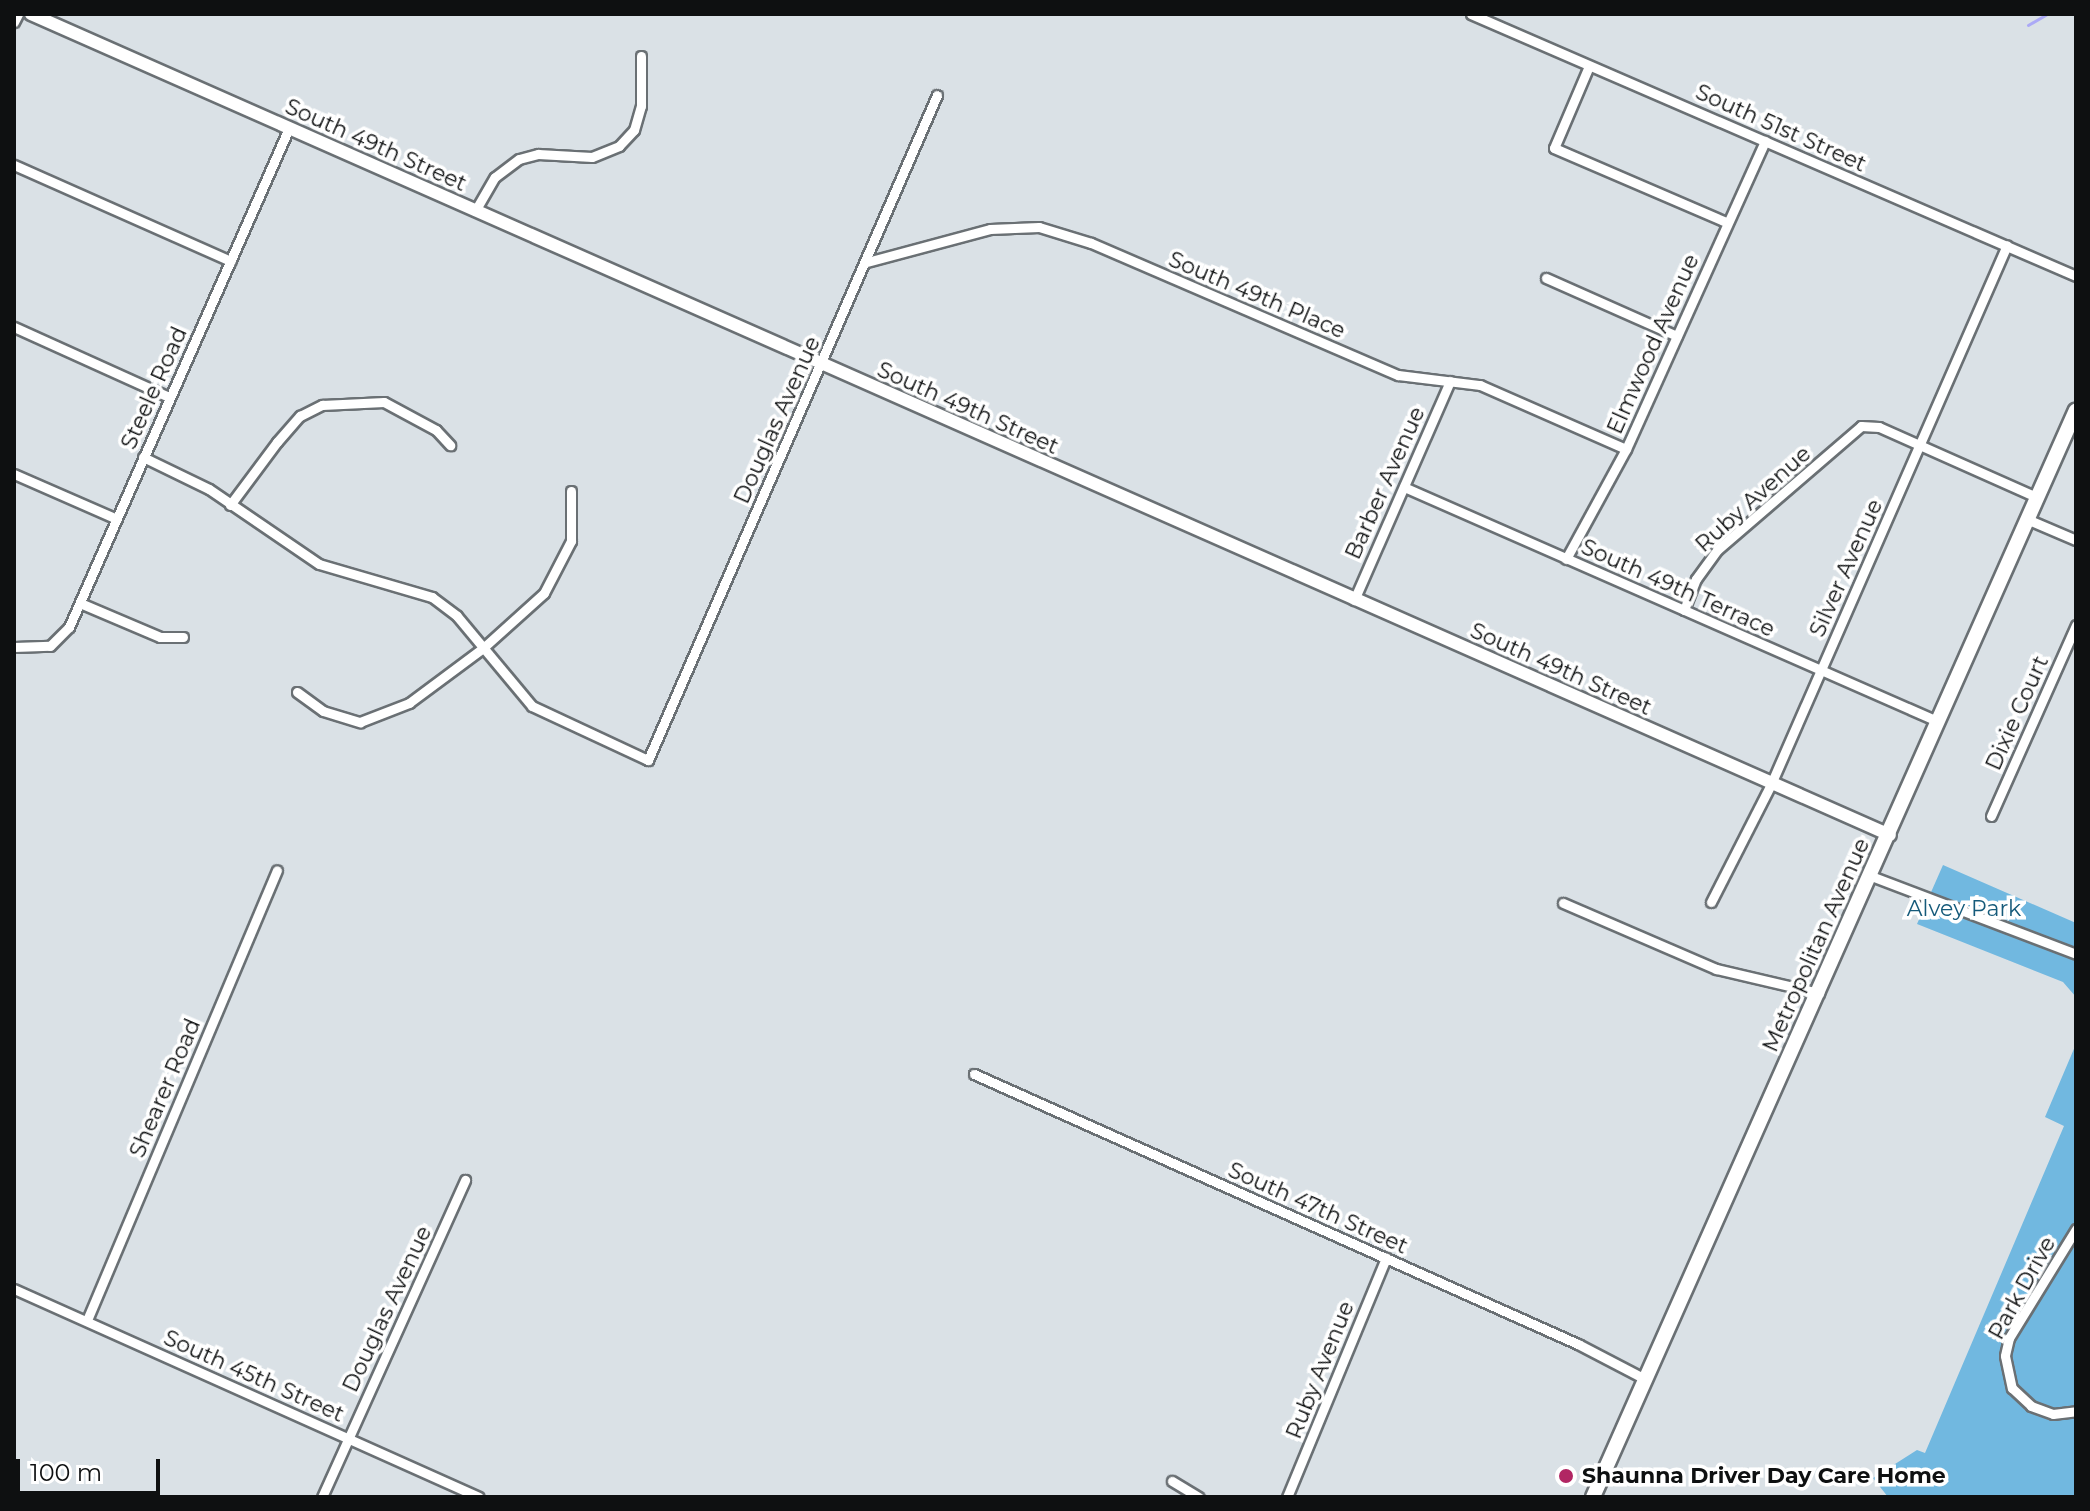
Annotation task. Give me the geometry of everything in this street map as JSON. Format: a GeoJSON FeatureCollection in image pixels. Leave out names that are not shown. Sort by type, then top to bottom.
{"type":"FeatureCollection","features":[{"type":"Feature","properties":{"kind":"main road","name":"Metropolitan Avenue"},"geometry":{"type":"LineString","coordinates":[[1593,1497],[1890,835],[1937,721],[2076,410]]}},
{"type":"Feature","properties":{"kind":"street"},"geometry":{"type":"LineString","coordinates":[[14,22],[18,14]]}},
{"type":"Feature","properties":{"kind":"street","name":"South 49th Street"},"geometry":{"type":"LineString","coordinates":[[31,14],[1890,835]]}},
{"type":"Feature","properties":{"kind":"street","name":"South 51st Street"},"geometry":{"type":"LineString","coordinates":[[1471,14],[2076,276]]}},
{"type":"Feature","properties":{"kind":"street"},"geometry":{"type":"LineString","coordinates":[[475,211],[495,177],[519,159],[538,154],[592,157],[619,146],[634,130],[641,106],[641,56]]}},
{"type":"Feature","properties":{"kind":"street"},"geometry":{"type":"LineString","coordinates":[[1589,66],[1554,148],[1726,222]]}},
{"type":"Feature","properties":{"kind":"street","name":"Douglas Avenue"},"geometry":{"type":"LineString","coordinates":[[483,648],[532,706],[648,760],[937,95]]}},
{"type":"Feature","properties":{"kind":"street","name":"Steele Road"},"geometry":{"type":"LineString","coordinates":[[14,647],[39,650],[60,639],[80,603],[289,128]]}},
{"type":"Feature","properties":{"kind":"street","name":"Elmwood Avenue"},"geometry":{"type":"LineString","coordinates":[[1566,559],[1626,449],[1765,141]]}},
{"type":"Feature","properties":{"kind":"street"},"geometry":{"type":"LineString","coordinates":[[14,165],[231,261]]}},
{"type":"Feature","properties":{"kind":"street","name":"South 49th Place"},"geometry":{"type":"LineString","coordinates":[[867,262],[990,229],[1039,227],[1091,243],[1398,375],[1480,385],[1626,449]]}},
{"type":"Feature","properties":{"kind":"street","name":"Silver Avenue"},"geometry":{"type":"LineString","coordinates":[[1711,902],[1771,784],[2007,245]]}},
{"type":"Feature","properties":{"kind":"street"},"geometry":{"type":"LineString","coordinates":[[1546,278],[1677,336]]}},
{"type":"Feature","properties":{"kind":"street"},"geometry":{"type":"LineString","coordinates":[[14,327],[169,397]]}},
{"type":"Feature","properties":{"kind":"street","name":"Barber Avenue"},"geometry":{"type":"LineString","coordinates":[[1354,600],[1450,381]]}},
{"type":"Feature","properties":{"kind":"street"},"geometry":{"type":"LineString","coordinates":[[230,505],[292,425],[322,405],[384,402],[436,430],[450,445]]}},
{"type":"Feature","properties":{"kind":"street","name":"Ruby Avenue"},"geometry":{"type":"LineString","coordinates":[[1684,610],[1696,579],[1717,550],[1861,426],[1879,427],[1919,446]]}},
{"type":"Feature","properties":{"kind":"street"},"geometry":{"type":"LineString","coordinates":[[1919,446],[2036,497]]}},
{"type":"Feature","properties":{"kind":"street"},"geometry":{"type":"LineString","coordinates":[[143,457],[230,505],[319,564],[432,597],[483,648]]}},
{"type":"Feature","properties":{"kind":"street"},"geometry":{"type":"LineString","coordinates":[[14,474],[117,519]]}},
{"type":"Feature","properties":{"kind":"street","name":"South 49th Terrace"},"geometry":{"type":"LineString","coordinates":[[1404,487],[1937,721]]}},
{"type":"Feature","properties":{"kind":"street"},"geometry":{"type":"LineString","coordinates":[[297,692],[343,719],[375,718],[409,703],[483,648],[556,576],[571,541],[571,491]]}},
{"type":"Feature","properties":{"kind":"street"},"geometry":{"type":"LineString","coordinates":[[2029,520],[2076,540]]}},
{"type":"Feature","properties":{"kind":"street"},"geometry":{"type":"LineString","coordinates":[[80,603],[160,637],[183,637]]}},
{"type":"Feature","properties":{"kind":"street","name":"Dixie Court"},"geometry":{"type":"LineString","coordinates":[[1991,816],[2076,625]]}},
{"type":"Feature","properties":{"kind":"street","name":"Shearer Road"},"geometry":{"type":"LineString","coordinates":[[87,1320],[277,871]]}},
{"type":"Feature","properties":{"kind":"street"},"geometry":{"type":"LineString","coordinates":[[1871,876],[2076,954]]}},
{"type":"Feature","properties":{"kind":"street"},"geometry":{"type":"LineString","coordinates":[[1563,903],[1716,969],[1819,993]]}},
{"type":"Feature","properties":{"kind":"street","name":"South 47th Street"},"geometry":{"type":"LineString","coordinates":[[974,1074],[1386,1258],[1645,1379]]}},
{"type":"Feature","properties":{"kind":"street","name":"Douglas Avenue"},"geometry":{"type":"LineString","coordinates":[[322,1497],[465,1180]]}},
{"type":"Feature","properties":{"kind":"street","name":"Park Drive"},"geometry":{"type":"LineString","coordinates":[[2076,1229],[2009,1338],[2005,1356],[2012,1388],[2031,1406],[2053,1414],[2076,1411]]}},
{"type":"Feature","properties":{"kind":"street","name":"Ruby Avenue"},"geometry":{"type":"LineString","coordinates":[[1287,1497],[1386,1258]]}},
{"type":"Feature","properties":{"kind":"street","name":"South 45th Street"},"geometry":{"type":"LineString","coordinates":[[14,1289],[479,1497]]}},
{"type":"Feature","properties":{"kind":"street"},"geometry":{"type":"LineString","coordinates":[[1172,1481],[1199,1497]]}},
{"type":"Feature","properties":{"kind":"green space","name":"Alvey Park"},"geometry":{"type":"Polygon","coordinates":[[[1943,865],[2076,923],[2076,997],[2063,982],[1917,924],[1943,865]]]}},
{"type":"Feature","properties":{"kind":"green space"},"geometry":{"type":"Polygon","coordinates":[[[2076,1044],[2076,1497],[1888,1497],[1873,1478],[1917,1450],[1925,1453],[2064,1126],[2045,1117],[2076,1044]]]}},
{"type":"Feature","properties":{"kind":"waterway"},"geometry":{"type":"LineString","coordinates":[[2028,25],[2047,14]]}},
{"type":"Feature","properties":{"kind":"place","name":"Shaunna Driver Day Care Home"},"geometry":{"type":"Point","coordinates":[1566,1476]}}]}
